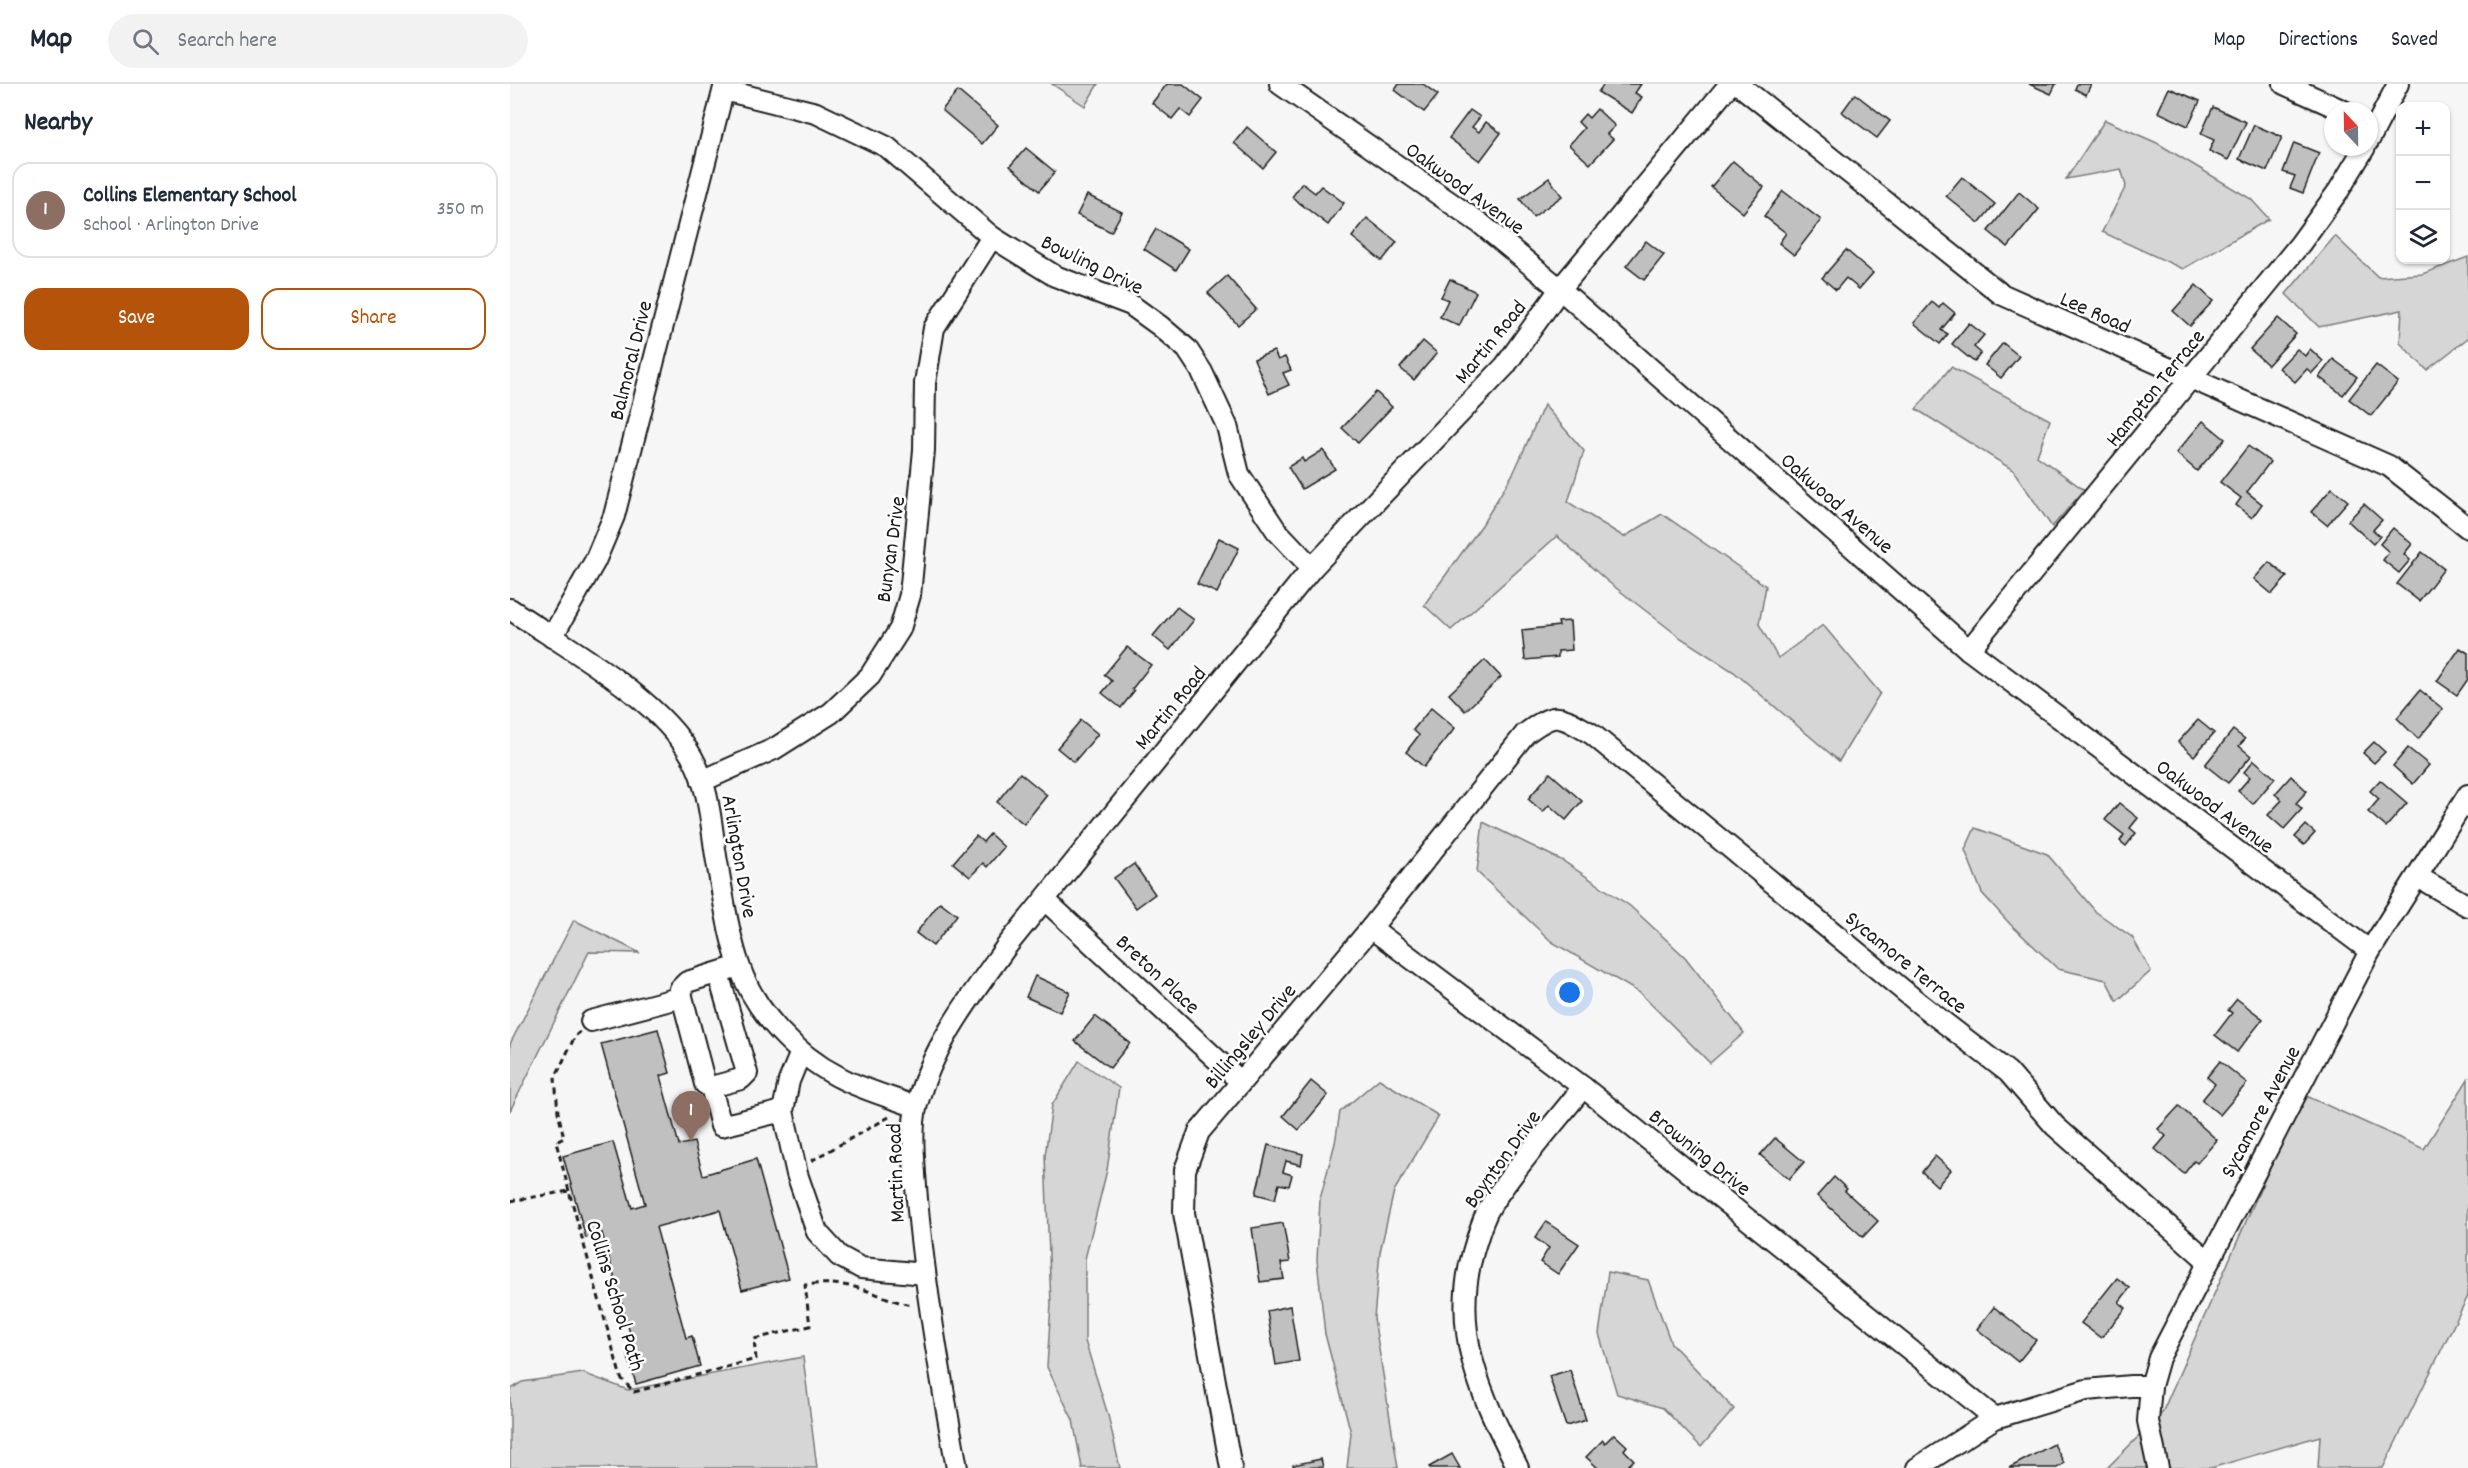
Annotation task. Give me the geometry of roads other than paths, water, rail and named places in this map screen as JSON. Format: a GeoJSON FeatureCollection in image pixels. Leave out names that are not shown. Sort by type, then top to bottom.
{"type":"FeatureCollection","features":[{"type":"Feature","properties":{"kind":"street","name":"Oakwood Avenue"},"geometry":{"type":"LineString","coordinates":[[1280,84],[1481,224],[1560,289],[1969,650],[2370,951]]}},
{"type":"Feature","properties":{"kind":"street","name":"Martin Road"},"geometry":{"type":"LineString","coordinates":[[957,1468],[925,1274],[914,1161],[916,1107],[928,1070],[962,1008],[1045,900],[1312,568],[1505,366],[1560,289],[1730,84]]}},
{"type":"Feature","properties":{"kind":"street","name":"Lee Road"},"geometry":{"type":"LineString","coordinates":[[1738,84],[2001,294],[2389,466],[2468,528]]}},
{"type":"Feature","properties":{"kind":"street"},"geometry":{"type":"LineString","coordinates":[[2284,84],[2324,102]]}},
{"type":"Feature","properties":{"kind":"street"},"geometry":{"type":"LineString","coordinates":[[2378,119],[2398,84]]}},
{"type":"Feature","properties":{"kind":"street","name":"Bowling Drive"},"geometry":{"type":"LineString","coordinates":[[724,87],[816,113],[887,147],[992,237],[1054,276],[1131,305],[1187,349],[1219,405],[1227,426],[1239,474],[1276,530],[1312,568]]}},
{"type":"Feature","properties":{"kind":"street","name":"Balmoral Drive"},"geometry":{"type":"LineString","coordinates":[[552,638],[595,561],[614,516],[724,87]]}},
{"type":"Feature","properties":{"kind":"street","name":"Hampton Terrace"},"geometry":{"type":"LineString","coordinates":[[1969,650],[2192,380],[2300,244],[2339,190],[2360,156]]}},
{"type":"Feature","properties":{"kind":"street","name":"Bunyan Drive"},"geometry":{"type":"LineString","coordinates":[[702,781],[774,749],[831,713],[870,676],[900,629],[910,595],[924,450],[925,383],[934,328],[992,237]]}},
{"type":"Feature","properties":{"kind":"street","name":"Arlington Drive"},"geometry":{"type":"LineString","coordinates":[[510,609],[628,689],[665,722],[692,757],[702,781],[723,900],[739,966],[762,1010],[801,1052],[840,1078],[916,1107]]}},
{"type":"Feature","properties":{"kind":"street","name":"Billingsley Drive"},"geometry":{"type":"LineString","coordinates":[[1231,1468],[1184,1213],[1185,1170],[1200,1132],[1371,928],[1525,734],[1548,719],[1560,717]]}},
{"type":"Feature","properties":{"kind":"street","name":"Sycamore Terrace"},"geometry":{"type":"LineString","coordinates":[[1560,717],[1592,734],[1920,1004],[2008,1072],[2055,1126],[2208,1261]]}},
{"type":"Feature","properties":{"kind":"street","name":"Sycamore Avenue"},"geometry":{"type":"LineString","coordinates":[[2158,1468],[2148,1421],[2151,1386],[2159,1358],[2370,951],[2468,795]]}},
{"type":"Feature","properties":{"kind":"street"},"geometry":{"type":"LineString","coordinates":[[2418,877],[2468,906]]}},
{"type":"Feature","properties":{"kind":"street","name":"Breton Place"},"geometry":{"type":"LineString","coordinates":[[1045,900],[1240,1082]]}},
{"type":"Feature","properties":{"kind":"street","name":"Browning Drive"},"geometry":{"type":"LineString","coordinates":[[1371,928],[1583,1087],[1995,1418]]}},
{"type":"Feature","properties":{"kind":"street"},"geometry":{"type":"LineString","coordinates":[[717,973],[747,1072],[741,1079],[711,1087],[705,1084],[680,989],[687,982],[739,966]]}},
{"type":"Feature","properties":{"kind":"street"},"geometry":{"type":"LineString","coordinates":[[591,1021],[682,997]]}},
{"type":"Feature","properties":{"kind":"street"},"geometry":{"type":"LineString","coordinates":[[801,1052],[789,1081],[783,1111],[796,1170],[817,1232],[839,1256],[861,1268],[925,1274]]}},
{"type":"Feature","properties":{"kind":"street"},"geometry":{"type":"LineString","coordinates":[[711,1087],[721,1126],[783,1111]]}},
{"type":"Feature","properties":{"kind":"street","name":"Boynton Drive"},"geometry":{"type":"LineString","coordinates":[[1518,1468],[1472,1364],[1467,1340],[1465,1298],[1468,1269],[1479,1230],[1490,1206],[1583,1087]]}},
{"type":"Feature","properties":{"kind":"street"},"geometry":{"type":"LineString","coordinates":[[1917,1468],[1995,1418],[2086,1390],[2151,1386]]}},
{"type":"Feature","properties":{"kind":"place","name":"Collins Elementary School"},"geometry":{"type":"Point","coordinates":[691,1141]}}]}
